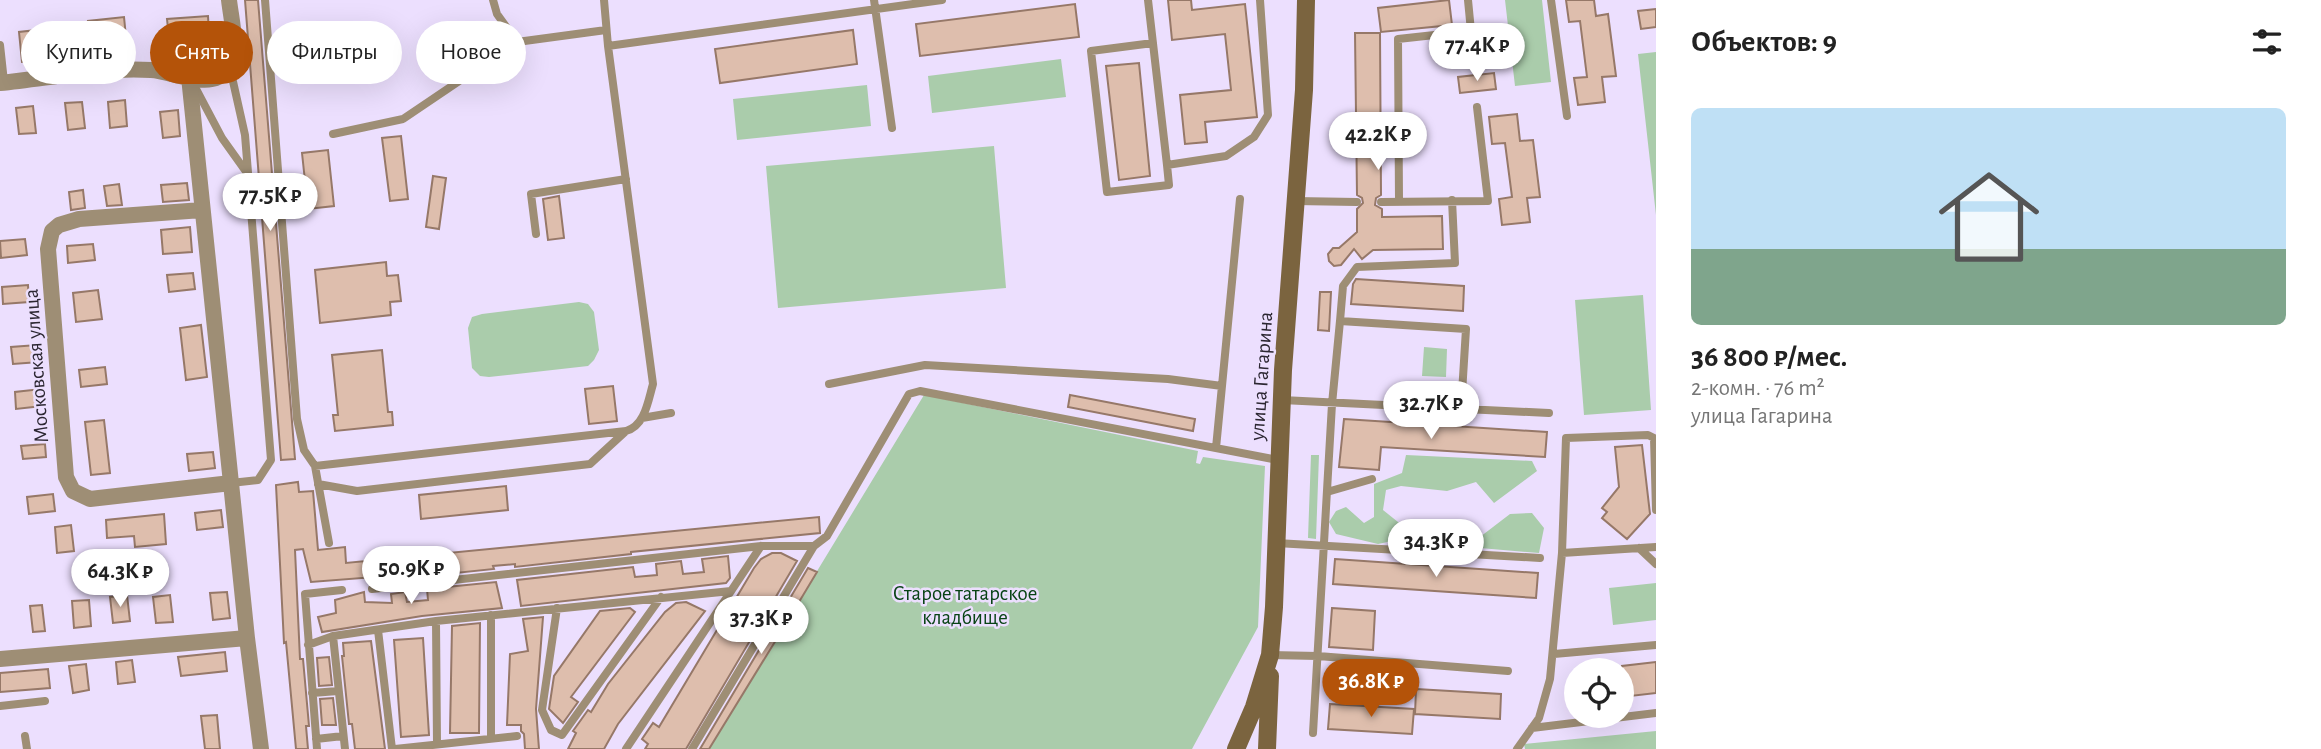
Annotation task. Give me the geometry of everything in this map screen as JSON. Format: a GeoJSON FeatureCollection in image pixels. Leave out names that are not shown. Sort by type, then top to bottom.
{"type":"FeatureCollection","features":[{"type":"Feature","properties":{"kind":"main road","name":"улица Гагарина"},"geometry":{"type":"LineString","coordinates":[[1236,749],[1254,707],[1270,655],[1278,460],[1304,90],[1306,0]]}},
{"type":"Feature","properties":{"kind":"main road"},"geometry":{"type":"LineString","coordinates":[[1268,749],[1270,655]]}},
{"type":"Feature","properties":{"kind":"street"},"geometry":{"type":"LineString","coordinates":[[229,0],[231,21]]}},
{"type":"Feature","properties":{"kind":"street"},"geometry":{"type":"LineString","coordinates":[[2,82],[114,69],[150,70]]}},
{"type":"Feature","properties":{"kind":"street"},"geometry":{"type":"LineString","coordinates":[[191,84],[247,638],[261,749]]}},
{"type":"Feature","properties":{"kind":"street","name":"Московская улица"},"geometry":{"type":"LineString","coordinates":[[202,210],[79,219],[59,225],[52,231],[48,249],[65,477],[73,491],[90,499],[231,483]]}},
{"type":"Feature","properties":{"kind":"street"},"geometry":{"type":"LineString","coordinates":[[0,659],[247,638]]}},
{"type":"Feature","properties":{"kind":"lane"},"geometry":{"type":"LineString","coordinates":[[265,0],[297,419],[304,450],[315,466],[328,543]]}},
{"type":"Feature","properties":{"kind":"lane"},"geometry":{"type":"LineString","coordinates":[[493,0],[502,21]]}},
{"type":"Feature","properties":{"kind":"lane"},"geometry":{"type":"LineString","coordinates":[[315,466],[626,431],[634,429],[642,418],[653,384],[604,0]]}},
{"type":"Feature","properties":{"kind":"lane"},"geometry":{"type":"LineString","coordinates":[[874,0],[892,128]]}},
{"type":"Feature","properties":{"kind":"lane"},"geometry":{"type":"LineString","coordinates":[[608,46],[942,0]]}},
{"type":"Feature","properties":{"kind":"lane"},"geometry":{"type":"LineString","coordinates":[[1148,0],[1153,43],[1167,165],[1169,185],[1107,192],[1091,51],[1153,43]]}},
{"type":"Feature","properties":{"kind":"lane"},"geometry":{"type":"LineString","coordinates":[[1167,165],[1226,156],[1254,137],[1268,115],[1260,0]]}},
{"type":"Feature","properties":{"kind":"lane"},"geometry":{"type":"LineString","coordinates":[[1399,201],[1398,39],[1471,31],[1468,0]]}},
{"type":"Feature","properties":{"kind":"lane"},"geometry":{"type":"LineString","coordinates":[[1551,0],[1567,116]]}},
{"type":"Feature","properties":{"kind":"lane"},"geometry":{"type":"LineString","coordinates":[[526,41],[606,30]]}},
{"type":"Feature","properties":{"kind":"lane"},"geometry":{"type":"LineString","coordinates":[[0,45],[2,82]]}},
{"type":"Feature","properties":{"kind":"lane"},"geometry":{"type":"LineString","coordinates":[[194,84],[222,138],[248,175]]}},
{"type":"Feature","properties":{"kind":"lane"},"geometry":{"type":"LineString","coordinates":[[231,483],[258,480],[271,460],[245,135],[234,84]]}},
{"type":"Feature","properties":{"kind":"lane"},"geometry":{"type":"LineString","coordinates":[[333,134],[403,118],[454,84]]}},
{"type":"Feature","properties":{"kind":"lane"},"geometry":{"type":"LineString","coordinates":[[1381,202],[1488,201],[1477,107]]}},
{"type":"Feature","properties":{"kind":"lane"},"geometry":{"type":"LineString","coordinates":[[536,234],[531,194],[625,179]]}},
{"type":"Feature","properties":{"kind":"lane"},"geometry":{"type":"LineString","coordinates":[[1216,448],[1240,199]]}},
{"type":"Feature","properties":{"kind":"lane"},"geometry":{"type":"LineString","coordinates":[[1313,733],[1332,404],[1343,286],[1357,267],[1455,263],[1452,200]]}},
{"type":"Feature","properties":{"kind":"lane"},"geometry":{"type":"LineString","coordinates":[[1295,201],[1357,202]]}},
{"type":"Feature","properties":{"kind":"lane"},"geometry":{"type":"LineString","coordinates":[[1340,321],[1466,329],[1461,409]]}},
{"type":"Feature","properties":{"kind":"lane"},"geometry":{"type":"LineString","coordinates":[[829,384],[925,365],[1120,376],[1222,386]]}},
{"type":"Feature","properties":{"kind":"lane"},"geometry":{"type":"LineString","coordinates":[[692,749],[814,546],[827,536],[909,394],[920,391],[1278,460]]}},
{"type":"Feature","properties":{"kind":"lane"},"geometry":{"type":"LineString","coordinates":[[1282,400],[1549,413]]}},
{"type":"Feature","properties":{"kind":"lane"},"geometry":{"type":"LineString","coordinates":[[642,418],[671,413]]}},
{"type":"Feature","properties":{"kind":"lane"},"geometry":{"type":"LineString","coordinates":[[318,484],[358,491],[590,464],[626,431]]}},
{"type":"Feature","properties":{"kind":"lane"},"geometry":{"type":"LineString","coordinates":[[1517,749],[1539,718],[1554,654],[1562,553],[1566,438],[1648,435],[1654,438],[1656,510]]}},
{"type":"Feature","properties":{"kind":"lane"},"geometry":{"type":"LineString","coordinates":[[1327,492],[1372,479]]}},
{"type":"Feature","properties":{"kind":"lane"},"geometry":{"type":"LineString","coordinates":[[1276,543],[1540,558]]}},
{"type":"Feature","properties":{"kind":"lane"},"geometry":{"type":"LineString","coordinates":[[372,589],[761,546],[814,546]]}},
{"type":"Feature","properties":{"kind":"lane"},"geometry":{"type":"LineString","coordinates":[[626,749],[761,546]]}},
{"type":"Feature","properties":{"kind":"lane"},"geometry":{"type":"LineString","coordinates":[[1562,553],[1656,547]]}},
{"type":"Feature","properties":{"kind":"lane"},"geometry":{"type":"LineString","coordinates":[[1639,548],[1656,564]]}},
{"type":"Feature","properties":{"kind":"lane"},"geometry":{"type":"LineString","coordinates":[[317,749],[305,594],[342,590]]}},
{"type":"Feature","properties":{"kind":"lane"},"geometry":{"type":"LineString","coordinates":[[308,645],[333,636],[436,621],[731,591]]}},
{"type":"Feature","properties":{"kind":"lane"},"geometry":{"type":"LineString","coordinates":[[557,608],[542,710],[551,730],[562,735],[661,597]]}},
{"type":"Feature","properties":{"kind":"lane"},"geometry":{"type":"LineString","coordinates":[[491,615],[491,738]]}},
{"type":"Feature","properties":{"kind":"lane"},"geometry":{"type":"LineString","coordinates":[[436,621],[437,744]]}},
{"type":"Feature","properties":{"kind":"lane"},"geometry":{"type":"LineString","coordinates":[[378,630],[394,749],[517,736]]}},
{"type":"Feature","properties":{"kind":"lane"},"geometry":{"type":"LineString","coordinates":[[333,636],[345,749]]}},
{"type":"Feature","properties":{"kind":"lane"},"geometry":{"type":"LineString","coordinates":[[1554,654],[1656,645]]}},
{"type":"Feature","properties":{"kind":"lane"},"geometry":{"type":"LineString","coordinates":[[1270,655],[1318,656],[1508,671]]}},
{"type":"Feature","properties":{"kind":"lane"},"geometry":{"type":"LineString","coordinates":[[312,693],[338,691]]}},
{"type":"Feature","properties":{"kind":"lane"},"geometry":{"type":"LineString","coordinates":[[0,706],[44,701]]}},
{"type":"Feature","properties":{"kind":"lane"},"geometry":{"type":"LineString","coordinates":[[1532,728],[1656,713]]}},
{"type":"Feature","properties":{"kind":"lane"},"geometry":{"type":"LineString","coordinates":[[25,736],[27,749]]}},
{"type":"Feature","properties":{"kind":"lane"},"geometry":{"type":"LineString","coordinates":[[316,739],[344,736]]}},
{"type":"Feature","properties":{"kind":"green space"},"geometry":{"type":"Polygon","coordinates":[[[1505,0],[1542,0],[1551,82],[1515,86],[1505,0]]]}},
{"type":"Feature","properties":{"kind":"green space"},"geometry":{"type":"Polygon","coordinates":[[[1656,52],[1656,215],[1638,54],[1656,52]]]}},
{"type":"Feature","properties":{"kind":"green space"},"geometry":{"type":"Polygon","coordinates":[[[1061,59],[1066,97],[932,113],[928,76],[1061,59]]]}},
{"type":"Feature","properties":{"kind":"green space"},"geometry":{"type":"Polygon","coordinates":[[[867,85],[871,126],[737,140],[733,99],[867,85]]]}},
{"type":"Feature","properties":{"kind":"green space"},"geometry":{"type":"Polygon","coordinates":[[[994,146],[1006,288],[778,308],[766,166],[994,146]]]}},
{"type":"Feature","properties":{"kind":"green space"},"geometry":{"type":"Polygon","coordinates":[[[1643,295],[1651,410],[1584,415],[1575,300],[1643,295]]]}},
{"type":"Feature","properties":{"kind":"green space"},"geometry":{"type":"Polygon","coordinates":[[[579,302],[588,304],[594,312],[599,350],[588,366],[489,377],[480,376],[472,368],[468,328],[472,317],[579,302]]]}},
{"type":"Feature","properties":{"kind":"green space"},"geometry":{"type":"Polygon","coordinates":[[[1424,347],[1447,349],[1446,377],[1422,376],[1424,347]]]}},
{"type":"Feature","properties":{"kind":"green space","name":"Старое татарское кладбище"},"geometry":{"type":"Polygon","coordinates":[[[924,395],[1198,451],[1196,463],[1200,464],[1203,457],[1265,466],[1258,627],[1192,749],[709,749],[924,395]]]}},
{"type":"Feature","properties":{"kind":"green space"},"geometry":{"type":"Polygon","coordinates":[[[1311,455],[1319,455],[1316,539],[1308,538],[1311,455]]]}},
{"type":"Feature","properties":{"kind":"green space"},"geometry":{"type":"Polygon","coordinates":[[[1406,455],[1532,461],[1537,471],[1494,503],[1476,482],[1447,491],[1401,486],[1386,490],[1383,510],[1403,526],[1402,539],[1378,544],[1336,534],[1329,522],[1336,511],[1346,507],[1364,523],[1374,517],[1374,484],[1402,473],[1406,455]]]}},
{"type":"Feature","properties":{"kind":"green space"},"geometry":{"type":"Polygon","coordinates":[[[1532,513],[1544,528],[1539,553],[1480,548],[1476,540],[1510,514],[1532,513]]]}},
{"type":"Feature","properties":{"kind":"green space"},"geometry":{"type":"Polygon","coordinates":[[[1656,583],[1656,620],[1613,625],[1609,588],[1656,583]]]}},
{"type":"Feature","properties":{"kind":"green space"},"geometry":{"type":"Polygon","coordinates":[[[1656,731],[1656,749],[1525,749],[1524,744],[1656,731]]]}},
{"type":"Feature","properties":{"kind":"building"},"geometry":{"type":"Polygon","coordinates":[[[245,0],[258,0],[295,459],[281,460],[252,84],[253,21],[247,21],[245,0]]]}},
{"type":"Feature","properties":{"kind":"building"},"geometry":{"type":"Polygon","coordinates":[[[1168,0],[1191,0],[1192,10],[1245,4],[1257,117],[1205,122],[1207,142],[1185,144],[1180,95],[1231,90],[1225,34],[1172,40],[1168,0]]]}},
{"type":"Feature","properties":{"kind":"building"},"geometry":{"type":"Polygon","coordinates":[[[1449,0],[1452,25],[1381,32],[1378,8],[1449,0]]]}},
{"type":"Feature","properties":{"kind":"building"},"geometry":{"type":"Polygon","coordinates":[[[1566,0],[1594,0],[1596,16],[1608,14],[1616,76],[1602,77],[1605,102],[1578,105],[1574,78],[1587,77],[1580,21],[1569,22],[1566,0]]]}},
{"type":"Feature","properties":{"kind":"building"},"geometry":{"type":"Polygon","coordinates":[[[1075,4],[1079,37],[920,56],[916,24],[1075,4]]]}},
{"type":"Feature","properties":{"kind":"building"},"geometry":{"type":"Polygon","coordinates":[[[1656,9],[1656,27],[1641,29],[1638,11],[1656,9]]]}},
{"type":"Feature","properties":{"kind":"building"},"geometry":{"type":"Polygon","coordinates":[[[208,16],[208,21],[167,21],[208,16]]]}},
{"type":"Feature","properties":{"kind":"building"},"geometry":{"type":"Polygon","coordinates":[[[124,17],[124,21],[88,21],[124,17]]]}},
{"type":"Feature","properties":{"kind":"building"},"geometry":{"type":"Polygon","coordinates":[[[853,30],[857,64],[720,83],[715,49],[853,30]]]}},
{"type":"Feature","properties":{"kind":"building"},"geometry":{"type":"Polygon","coordinates":[[[1355,33],[1380,33],[1381,195],[1376,198],[1375,205],[1382,209],[1382,217],[1442,216],[1443,249],[1373,250],[1362,259],[1354,249],[1341,265],[1334,266],[1329,261],[1328,254],[1357,232],[1357,209],[1363,203],[1362,198],[1357,195],[1355,33]]]}},
{"type":"Feature","properties":{"kind":"building"},"geometry":{"type":"Polygon","coordinates":[[[1139,63],[1150,176],[1119,180],[1106,66],[1139,63]]]}},
{"type":"Feature","properties":{"kind":"building"},"geometry":{"type":"Polygon","coordinates":[[[1494,73],[1496,89],[1460,93],[1458,77],[1494,73]]]}},
{"type":"Feature","properties":{"kind":"building"},"geometry":{"type":"Polygon","coordinates":[[[125,100],[127,126],[110,128],[108,102],[125,100]]]}},
{"type":"Feature","properties":{"kind":"building"},"geometry":{"type":"Polygon","coordinates":[[[82,102],[85,128],[68,130],[65,103],[82,102]]]}},
{"type":"Feature","properties":{"kind":"building"},"geometry":{"type":"Polygon","coordinates":[[[33,106],[36,133],[19,134],[16,108],[33,106]]]}},
{"type":"Feature","properties":{"kind":"building"},"geometry":{"type":"Polygon","coordinates":[[[178,110],[180,136],[163,138],[160,112],[178,110]]]}},
{"type":"Feature","properties":{"kind":"building"},"geometry":{"type":"Polygon","coordinates":[[[1517,114],[1520,141],[1533,140],[1540,197],[1527,198],[1530,222],[1502,225],[1499,199],[1512,197],[1505,143],[1492,144],[1489,117],[1517,114]]]}},
{"type":"Feature","properties":{"kind":"building"},"geometry":{"type":"Polygon","coordinates":[[[401,136],[408,199],[390,201],[382,138],[401,136]]]}},
{"type":"Feature","properties":{"kind":"building"},"geometry":{"type":"Polygon","coordinates":[[[328,150],[334,206],[308,209],[302,153],[328,150]]]}},
{"type":"Feature","properties":{"kind":"building"},"geometry":{"type":"Polygon","coordinates":[[[433,176],[446,178],[439,229],[426,227],[433,176]]]}},
{"type":"Feature","properties":{"kind":"building"},"geometry":{"type":"Polygon","coordinates":[[[187,183],[189,200],[163,202],[161,185],[187,183]]]}},
{"type":"Feature","properties":{"kind":"building"},"geometry":{"type":"Polygon","coordinates":[[[119,184],[122,205],[107,206],[104,186],[119,184]]]}},
{"type":"Feature","properties":{"kind":"building"},"geometry":{"type":"Polygon","coordinates":[[[83,190],[85,208],[71,210],[69,192],[83,190]]]}},
{"type":"Feature","properties":{"kind":"building"},"geometry":{"type":"Polygon","coordinates":[[[559,196],[564,238],[548,240],[543,199],[559,196]]]}},
{"type":"Feature","properties":{"kind":"building"},"geometry":{"type":"Polygon","coordinates":[[[190,227],[192,252],[163,254],[161,230],[190,227]]]}},
{"type":"Feature","properties":{"kind":"building"},"geometry":{"type":"Polygon","coordinates":[[[25,239],[27,255],[1,258],[0,241],[25,239]]]}},
{"type":"Feature","properties":{"kind":"building"},"geometry":{"type":"Polygon","coordinates":[[[93,244],[95,260],[68,263],[67,246],[93,244]]]}},
{"type":"Feature","properties":{"kind":"building"},"geometry":{"type":"Polygon","coordinates":[[[386,262],[387,276],[398,275],[401,301],[390,302],[391,315],[320,323],[315,270],[386,262]]]}},
{"type":"Feature","properties":{"kind":"building"},"geometry":{"type":"Polygon","coordinates":[[[193,273],[195,289],[169,292],[167,275],[193,273]]]}},
{"type":"Feature","properties":{"kind":"building"},"geometry":{"type":"Polygon","coordinates":[[[1356,279],[1464,286],[1463,311],[1351,304],[1356,279]]]}},
{"type":"Feature","properties":{"kind":"building"},"geometry":{"type":"Polygon","coordinates":[[[28,285],[29,302],[3,304],[2,287],[28,285]]]}},
{"type":"Feature","properties":{"kind":"building"},"geometry":{"type":"Polygon","coordinates":[[[98,290],[102,319],[76,322],[73,293],[98,290]]]}},
{"type":"Feature","properties":{"kind":"building"},"geometry":{"type":"Polygon","coordinates":[[[1320,292],[1331,292],[1329,331],[1318,330],[1320,292]]]}},
{"type":"Feature","properties":{"kind":"building"},"geometry":{"type":"Polygon","coordinates":[[[201,325],[207,377],[186,380],[180,328],[201,325]]]}},
{"type":"Feature","properties":{"kind":"building"},"geometry":{"type":"Polygon","coordinates":[[[37,345],[39,362],[13,364],[11,347],[37,345]]]}},
{"type":"Feature","properties":{"kind":"building"},"geometry":{"type":"Polygon","coordinates":[[[382,350],[388,412],[392,412],[393,425],[335,431],[333,415],[338,415],[332,355],[382,350]]]}},
{"type":"Feature","properties":{"kind":"building"},"geometry":{"type":"Polygon","coordinates":[[[105,367],[107,384],[81,387],[79,370],[105,367]]]}},
{"type":"Feature","properties":{"kind":"building"},"geometry":{"type":"Polygon","coordinates":[[[613,386],[617,421],[589,424],[585,389],[613,386]]]}},
{"type":"Feature","properties":{"kind":"building"},"geometry":{"type":"Polygon","coordinates":[[[41,389],[42,406],[16,409],[15,392],[41,389]]]}},
{"type":"Feature","properties":{"kind":"building"},"geometry":{"type":"Polygon","coordinates":[[[1070,395],[1195,419],[1193,431],[1068,407],[1070,395]]]}},
{"type":"Feature","properties":{"kind":"building"},"geometry":{"type":"Polygon","coordinates":[[[1344,419],[1547,432],[1545,457],[1381,447],[1379,470],[1339,467],[1344,419]]]}},
{"type":"Feature","properties":{"kind":"building"},"geometry":{"type":"Polygon","coordinates":[[[104,420],[110,473],[91,475],[85,422],[104,420]]]}},
{"type":"Feature","properties":{"kind":"building"},"geometry":{"type":"Polygon","coordinates":[[[45,444],[46,457],[23,459],[21,446],[45,444]]]}},
{"type":"Feature","properties":{"kind":"building"},"geometry":{"type":"Polygon","coordinates":[[[1642,445],[1650,514],[1627,539],[1602,518],[1607,512],[1602,508],[1619,487],[1615,447],[1642,445]]]}},
{"type":"Feature","properties":{"kind":"building"},"geometry":{"type":"Polygon","coordinates":[[[213,452],[215,468],[189,471],[187,454],[213,452]]]}},
{"type":"Feature","properties":{"kind":"building"},"geometry":{"type":"Polygon","coordinates":[[[298,482],[299,492],[313,491],[318,550],[345,547],[346,563],[819,517],[820,533],[515,567],[515,564],[493,566],[494,569],[427,576],[426,573],[311,582],[303,549],[295,550],[300,659],[303,659],[309,726],[306,726],[308,749],[296,749],[286,642],[284,643],[276,485],[298,482]]]}},
{"type":"Feature","properties":{"kind":"building"},"geometry":{"type":"Polygon","coordinates":[[[506,486],[508,510],[421,519],[419,495],[506,486]]]}},
{"type":"Feature","properties":{"kind":"building"},"geometry":{"type":"Polygon","coordinates":[[[53,494],[55,511],[29,514],[27,497],[53,494]]]}},
{"type":"Feature","properties":{"kind":"building"},"geometry":{"type":"Polygon","coordinates":[[[221,510],[223,527],[197,530],[195,513],[221,510]]]}},
{"type":"Feature","properties":{"kind":"building"},"geometry":{"type":"Polygon","coordinates":[[[164,514],[166,544],[135,547],[134,536],[107,538],[106,520],[164,514]]]}},
{"type":"Feature","properties":{"kind":"building"},"geometry":{"type":"Polygon","coordinates":[[[71,525],[74,551],[57,553],[55,527],[71,525]]]}},
{"type":"Feature","properties":{"kind":"building"},"geometry":{"type":"Polygon","coordinates":[[[772,553],[781,553],[797,561],[686,749],[645,749],[648,744],[642,739],[653,723],[659,727],[754,568],[761,559],[772,553]]]}},
{"type":"Feature","properties":{"kind":"building"},"geometry":{"type":"Polygon","coordinates":[[[728,556],[730,578],[726,583],[521,606],[517,580],[633,567],[635,577],[657,575],[656,564],[681,561],[683,574],[704,572],[702,559],[728,556]]]}},
{"type":"Feature","properties":{"kind":"building"},"geometry":{"type":"Polygon","coordinates":[[[1335,559],[1538,573],[1536,598],[1333,584],[1335,559]]]}},
{"type":"Feature","properties":{"kind":"building"},"geometry":{"type":"Polygon","coordinates":[[[808,568],[817,572],[709,749],[700,749],[808,568]]]}},
{"type":"Feature","properties":{"kind":"building"},"geometry":{"type":"Polygon","coordinates":[[[496,582],[502,608],[422,616],[322,632],[318,617],[336,613],[335,600],[364,592],[365,602],[392,603],[391,594],[405,592],[407,602],[428,600],[427,589],[496,582]]]}},
{"type":"Feature","properties":{"kind":"building"},"geometry":{"type":"Polygon","coordinates":[[[227,592],[230,618],[213,620],[210,593],[227,592]]]}},
{"type":"Feature","properties":{"kind":"building"},"geometry":{"type":"Polygon","coordinates":[[[127,595],[130,621],[113,623],[110,597],[127,595]]]}},
{"type":"Feature","properties":{"kind":"building"},"geometry":{"type":"Polygon","coordinates":[[[170,595],[173,622],[156,623],[153,597],[170,595]]]}},
{"type":"Feature","properties":{"kind":"building"},"geometry":{"type":"Polygon","coordinates":[[[89,600],[91,626],[74,628],[72,601],[89,600]]]}},
{"type":"Feature","properties":{"kind":"building"},"geometry":{"type":"Polygon","coordinates":[[[686,602],[705,611],[618,724],[604,749],[568,749],[576,733],[573,731],[588,710],[591,712],[608,684],[665,612],[676,603],[686,602]]]}},
{"type":"Feature","properties":{"kind":"building"},"geometry":{"type":"Polygon","coordinates":[[[42,605],[45,631],[33,632],[30,606],[42,605]]]}},
{"type":"Feature","properties":{"kind":"building"},"geometry":{"type":"Polygon","coordinates":[[[630,608],[635,612],[571,697],[578,702],[563,723],[549,709],[554,676],[600,611],[630,608]]]}},
{"type":"Feature","properties":{"kind":"building"},"geometry":{"type":"Polygon","coordinates":[[[1332,608],[1375,611],[1373,650],[1329,647],[1332,608]]]}},
{"type":"Feature","properties":{"kind":"building"},"geometry":{"type":"Polygon","coordinates":[[[543,617],[536,709],[539,749],[525,749],[521,725],[507,725],[510,654],[528,651],[523,619],[543,617]]]}},
{"type":"Feature","properties":{"kind":"building"},"geometry":{"type":"Polygon","coordinates":[[[480,623],[479,733],[450,733],[452,626],[480,623]]]}},
{"type":"Feature","properties":{"kind":"building"},"geometry":{"type":"Polygon","coordinates":[[[423,638],[429,735],[401,737],[394,640],[423,638]]]}},
{"type":"Feature","properties":{"kind":"building"},"geometry":{"type":"Polygon","coordinates":[[[371,641],[385,749],[355,749],[352,724],[349,724],[343,643],[371,641]]]}},
{"type":"Feature","properties":{"kind":"building"},"geometry":{"type":"Polygon","coordinates":[[[225,652],[227,671],[181,676],[178,657],[225,652]]]}},
{"type":"Feature","properties":{"kind":"building"},"geometry":{"type":"Polygon","coordinates":[[[329,657],[332,685],[319,686],[317,658],[329,657]]]}},
{"type":"Feature","properties":{"kind":"building"},"geometry":{"type":"Polygon","coordinates":[[[132,660],[135,682],[118,684],[116,662],[132,660]]]}},
{"type":"Feature","properties":{"kind":"building"},"geometry":{"type":"Polygon","coordinates":[[[1656,662],[1656,693],[1634,696],[1634,665],[1656,662]]]}},
{"type":"Feature","properties":{"kind":"building"},"geometry":{"type":"Polygon","coordinates":[[[86,664],[89,690],[73,693],[69,666],[86,664]]]}},
{"type":"Feature","properties":{"kind":"building"},"geometry":{"type":"Polygon","coordinates":[[[48,669],[50,688],[0,692],[0,673],[48,669]]]}},
{"type":"Feature","properties":{"kind":"building"},"geometry":{"type":"Polygon","coordinates":[[[1416,689],[1501,694],[1500,719],[1415,714],[1416,689]]]}},
{"type":"Feature","properties":{"kind":"building"},"geometry":{"type":"Polygon","coordinates":[[[333,698],[336,725],[322,725],[320,699],[333,698]]]}},
{"type":"Feature","properties":{"kind":"building"},"geometry":{"type":"Polygon","coordinates":[[[1330,704],[1414,709],[1412,734],[1328,729],[1330,704]]]}},
{"type":"Feature","properties":{"kind":"building"},"geometry":{"type":"Polygon","coordinates":[[[217,715],[220,749],[205,749],[201,716],[217,715]]]}}]}
